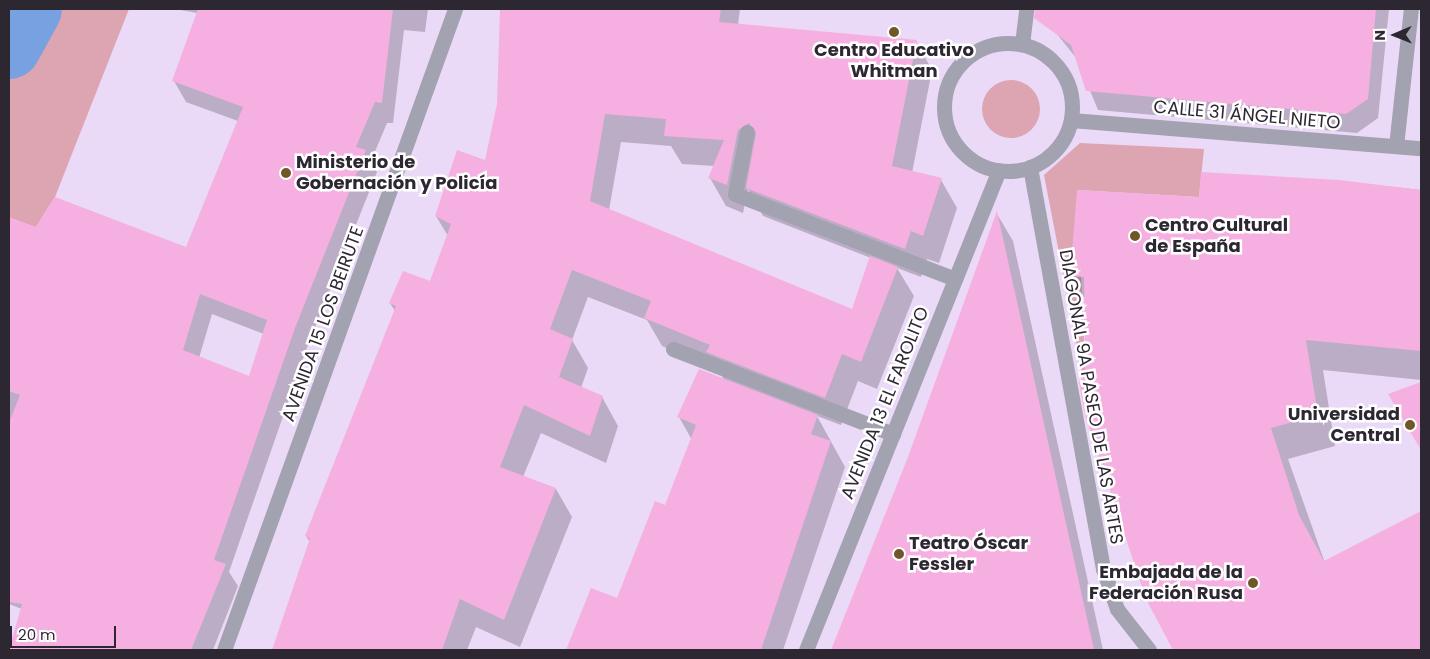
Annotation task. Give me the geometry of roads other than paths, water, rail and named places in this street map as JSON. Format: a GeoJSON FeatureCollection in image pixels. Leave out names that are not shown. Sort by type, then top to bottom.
{"type":"FeatureCollection","features":[{"type":"Feature","properties":{"kind":"street","name":"AVENIDA 15 LOS BEIRUTE"},"geometry":{"type":"LineString","coordinates":[[224,650],[455,9]]}},
{"type":"Feature","properties":{"kind":"street"},"geometry":{"type":"LineString","coordinates":[[1022,44],[1026,9]]}},
{"type":"Feature","properties":{"kind":"street"},"geometry":{"type":"LineString","coordinates":[[1396,146],[1411,9]]}},
{"type":"Feature","properties":{"kind":"street"},"geometry":{"type":"LineString","coordinates":[[1005,42],[1022,44],[1056,64],[1072,100],[1070,120],[1057,148],[1030,167],[998,170],[967,156],[956,144],[944,112],[945,94],[960,64],[973,53],[1005,42]]}},
{"type":"Feature","properties":{"kind":"street","name":"CALLE 31 ÁNGEL NIETO"},"geometry":{"type":"LineString","coordinates":[[1070,120],[1421,148]]}},
{"type":"Feature","properties":{"kind":"street"},"geometry":{"type":"LineString","coordinates":[[747,132],[735,194],[955,279]]}},
{"type":"Feature","properties":{"kind":"street","name":"DIAGONAL 9A PASEO DE LAS ARTES"},"geometry":{"type":"LineString","coordinates":[[1030,167],[1103,569],[1117,609],[1149,650]]}},
{"type":"Feature","properties":{"kind":"street","name":"AVENIDA 13 EL FAROLITO"},"geometry":{"type":"LineString","coordinates":[[806,650],[998,170]]}},
{"type":"Feature","properties":{"kind":"street"},"geometry":{"type":"LineString","coordinates":[[673,348],[893,434]]}},
{"type":"Feature","properties":{"kind":"waterway"},"geometry":{"type":"LineString","coordinates":[[9,47],[30,9]]}},
{"type":"Feature","properties":{"kind":"place","name":"Centro Educativo Whitman"},"geometry":{"type":"Point","coordinates":[894,32]}},
{"type":"Feature","properties":{"kind":"place","name":"Ministerio de Gobernación y Policía"},"geometry":{"type":"Point","coordinates":[286,173]}},
{"type":"Feature","properties":{"kind":"place","name":"Centro Cultural de España"},"geometry":{"type":"Point","coordinates":[1135,236]}},
{"type":"Feature","properties":{"kind":"place","name":"Universidad Central"},"geometry":{"type":"Point","coordinates":[1410,425]}},
{"type":"Feature","properties":{"kind":"place","name":"Teatro Óscar Fessler"},"geometry":{"type":"Point","coordinates":[899,554]}},
{"type":"Feature","properties":{"kind":"place","name":"Embajada de la Federación Rusa"},"geometry":{"type":"Point","coordinates":[1253,583]}}]}
